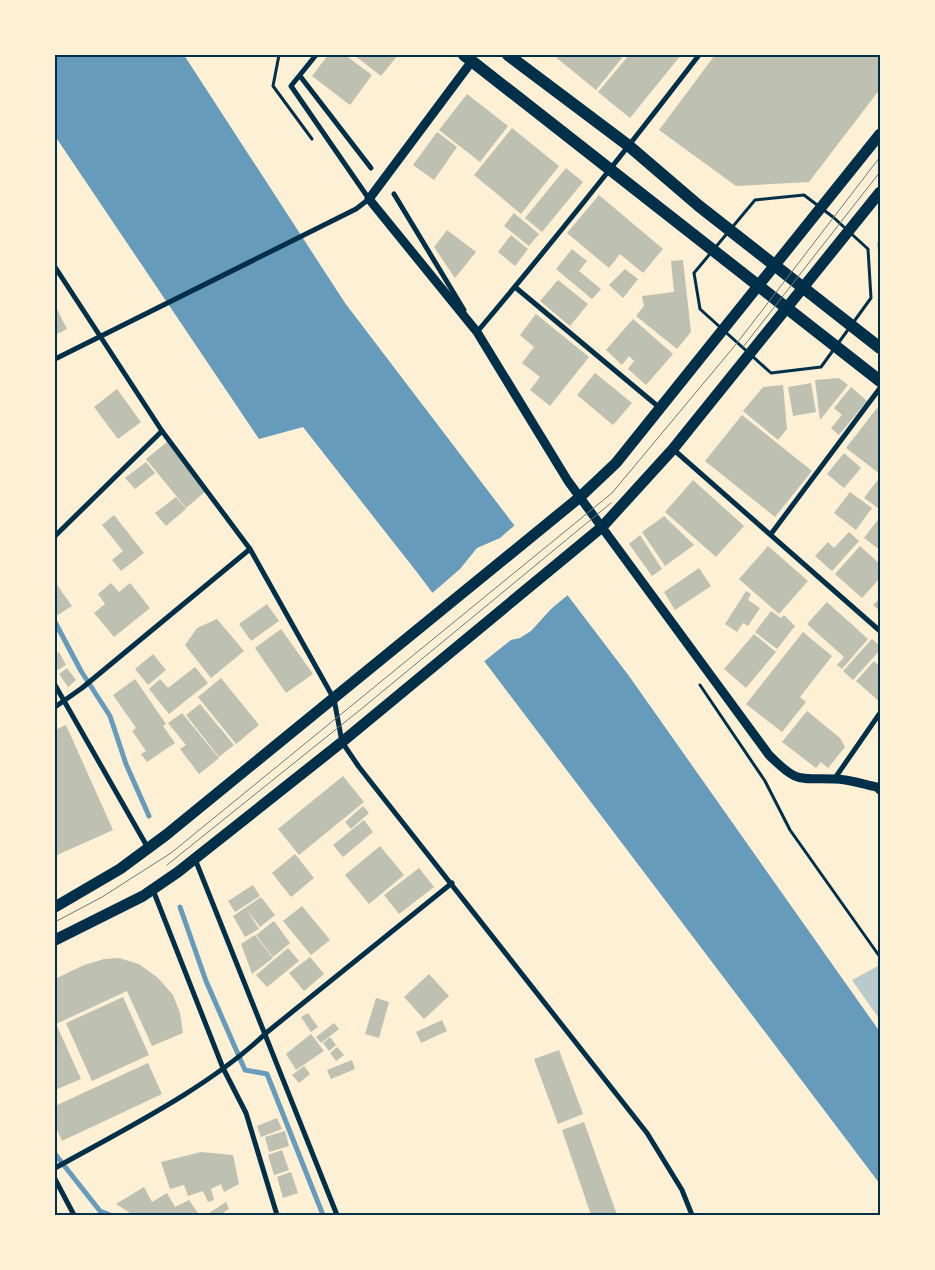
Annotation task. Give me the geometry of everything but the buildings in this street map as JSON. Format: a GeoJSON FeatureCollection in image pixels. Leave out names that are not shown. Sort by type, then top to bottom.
{"type":"FeatureCollection","features":[{"type":"Feature","properties":{"kind":"highway"},"geometry":{"type":"LineString","coordinates":[[508,55],[629,146],[699,206],[880,348]]}},
{"type":"Feature","properties":{"kind":"highway"},"geometry":{"type":"LineString","coordinates":[[471,57],[609,170],[880,381]]}},
{"type":"Feature","properties":{"kind":"main road"},"geometry":{"type":"LineString","coordinates":[[55,907],[120,869],[166,835],[339,696],[580,497],[616,463],[880,134]]}},
{"type":"Feature","properties":{"kind":"main road"},"geometry":{"type":"LineString","coordinates":[[55,940],[143,896],[178,872],[342,742],[602,527],[673,449],[880,192]]}},
{"type":"Feature","properties":{"kind":"street"},"geometry":{"type":"LineString","coordinates":[[316,55],[292,86],[369,199],[477,332]]}},
{"type":"Feature","properties":{"kind":"street"},"geometry":{"type":"LineString","coordinates":[[477,332],[629,146],[699,55]]}},
{"type":"Feature","properties":{"kind":"street"},"geometry":{"type":"LineString","coordinates":[[55,358],[356,209],[369,199],[471,57]]}},
{"type":"Feature","properties":{"kind":"street"},"geometry":{"type":"LineString","coordinates":[[300,76],[371,168]]}},
{"type":"Feature","properties":{"kind":"street"},"geometry":{"type":"LineString","coordinates":[[394,194],[580,497],[769,755],[788,774],[803,779],[835,778],[877,787],[880,790]]}},
{"type":"Feature","properties":{"kind":"street"},"geometry":{"type":"LineString","coordinates":[[55,266],[162,431],[250,548],[339,696],[342,742],[648,1133],[682,1190],[692,1215]]}},
{"type":"Feature","properties":{"kind":"street"},"geometry":{"type":"LineString","coordinates":[[515,287],[660,408]]}},
{"type":"Feature","properties":{"kind":"street"},"geometry":{"type":"LineString","coordinates":[[771,534],[880,388]]}},
{"type":"Feature","properties":{"kind":"street"},"geometry":{"type":"LineString","coordinates":[[55,536],[162,431]]}},
{"type":"Feature","properties":{"kind":"street"},"geometry":{"type":"LineString","coordinates":[[673,449],[880,631]]}},
{"type":"Feature","properties":{"kind":"street"},"geometry":{"type":"LineString","coordinates":[[55,707],[64,703],[250,548]]}},
{"type":"Feature","properties":{"kind":"street"},"geometry":{"type":"LineString","coordinates":[[55,685],[150,847]]}},
{"type":"Feature","properties":{"kind":"street"},"geometry":{"type":"LineString","coordinates":[[835,778],[880,713]]}},
{"type":"Feature","properties":{"kind":"street"},"geometry":{"type":"LineString","coordinates":[[195,858],[337,1215]]}},
{"type":"Feature","properties":{"kind":"street"},"geometry":{"type":"LineString","coordinates":[[55,1168],[157,1110],[242,1056],[266,1033],[452,883]]}},
{"type":"Feature","properties":{"kind":"street"},"geometry":{"type":"LineString","coordinates":[[158,886],[223,1068],[246,1113],[276,1215]]}},
{"type":"Feature","properties":{"kind":"street"},"geometry":{"type":"LineString","coordinates":[[55,1179],[74,1215]]}},
{"type":"Feature","properties":{"kind":"path"},"geometry":{"type":"LineString","coordinates":[[699,684],[765,781],[790,830],[880,956]]}},
{"type":"Feature","properties":{"kind":"shaded area"},"geometry":{"type":"Polygon","coordinates":[[[880,965],[880,1020],[852,980],[880,965]]]}},
{"type":"Feature","properties":{"kind":"water"},"geometry":{"type":"Polygon","coordinates":[[[55,55],[184,55],[345,303],[629,676],[880,1032],[880,1184],[416,571],[303,427],[259,439],[55,136],[55,55]]]}},
{"type":"Feature","properties":{"kind":"pier"},"geometry":{"type":"Polygon","coordinates":[[[516,524],[569,594],[551,609],[531,631],[520,638],[511,640],[482,663],[430,595],[460,569],[477,548],[500,538],[516,524]]]}},
{"type":"Feature","properties":{"kind":"waterway"},"geometry":{"type":"LineString","coordinates":[[55,622],[81,671],[110,716],[126,764],[149,816]]}},
{"type":"Feature","properties":{"kind":"waterway"},"geometry":{"type":"LineString","coordinates":[[180,907],[206,981],[245,1070],[267,1074],[323,1215]]}},
{"type":"Feature","properties":{"kind":"waterway"},"geometry":{"type":"LineString","coordinates":[[55,1154],[100,1211],[110,1215]]}},
{"type":"Feature","properties":{"kind":"tram line"},"geometry":{"type":"LineString","coordinates":[[55,922],[102,897],[171,853],[612,493],[737,343],[880,157]]}},
{"type":"Feature","properties":{"kind":"tram line"},"geometry":{"type":"LineString","coordinates":[[743,347],[880,172]]}},
{"type":"Feature","properties":{"kind":"tram line"},"geometry":{"type":"LineString","coordinates":[[167,865],[360,710],[611,503]]}}]}
